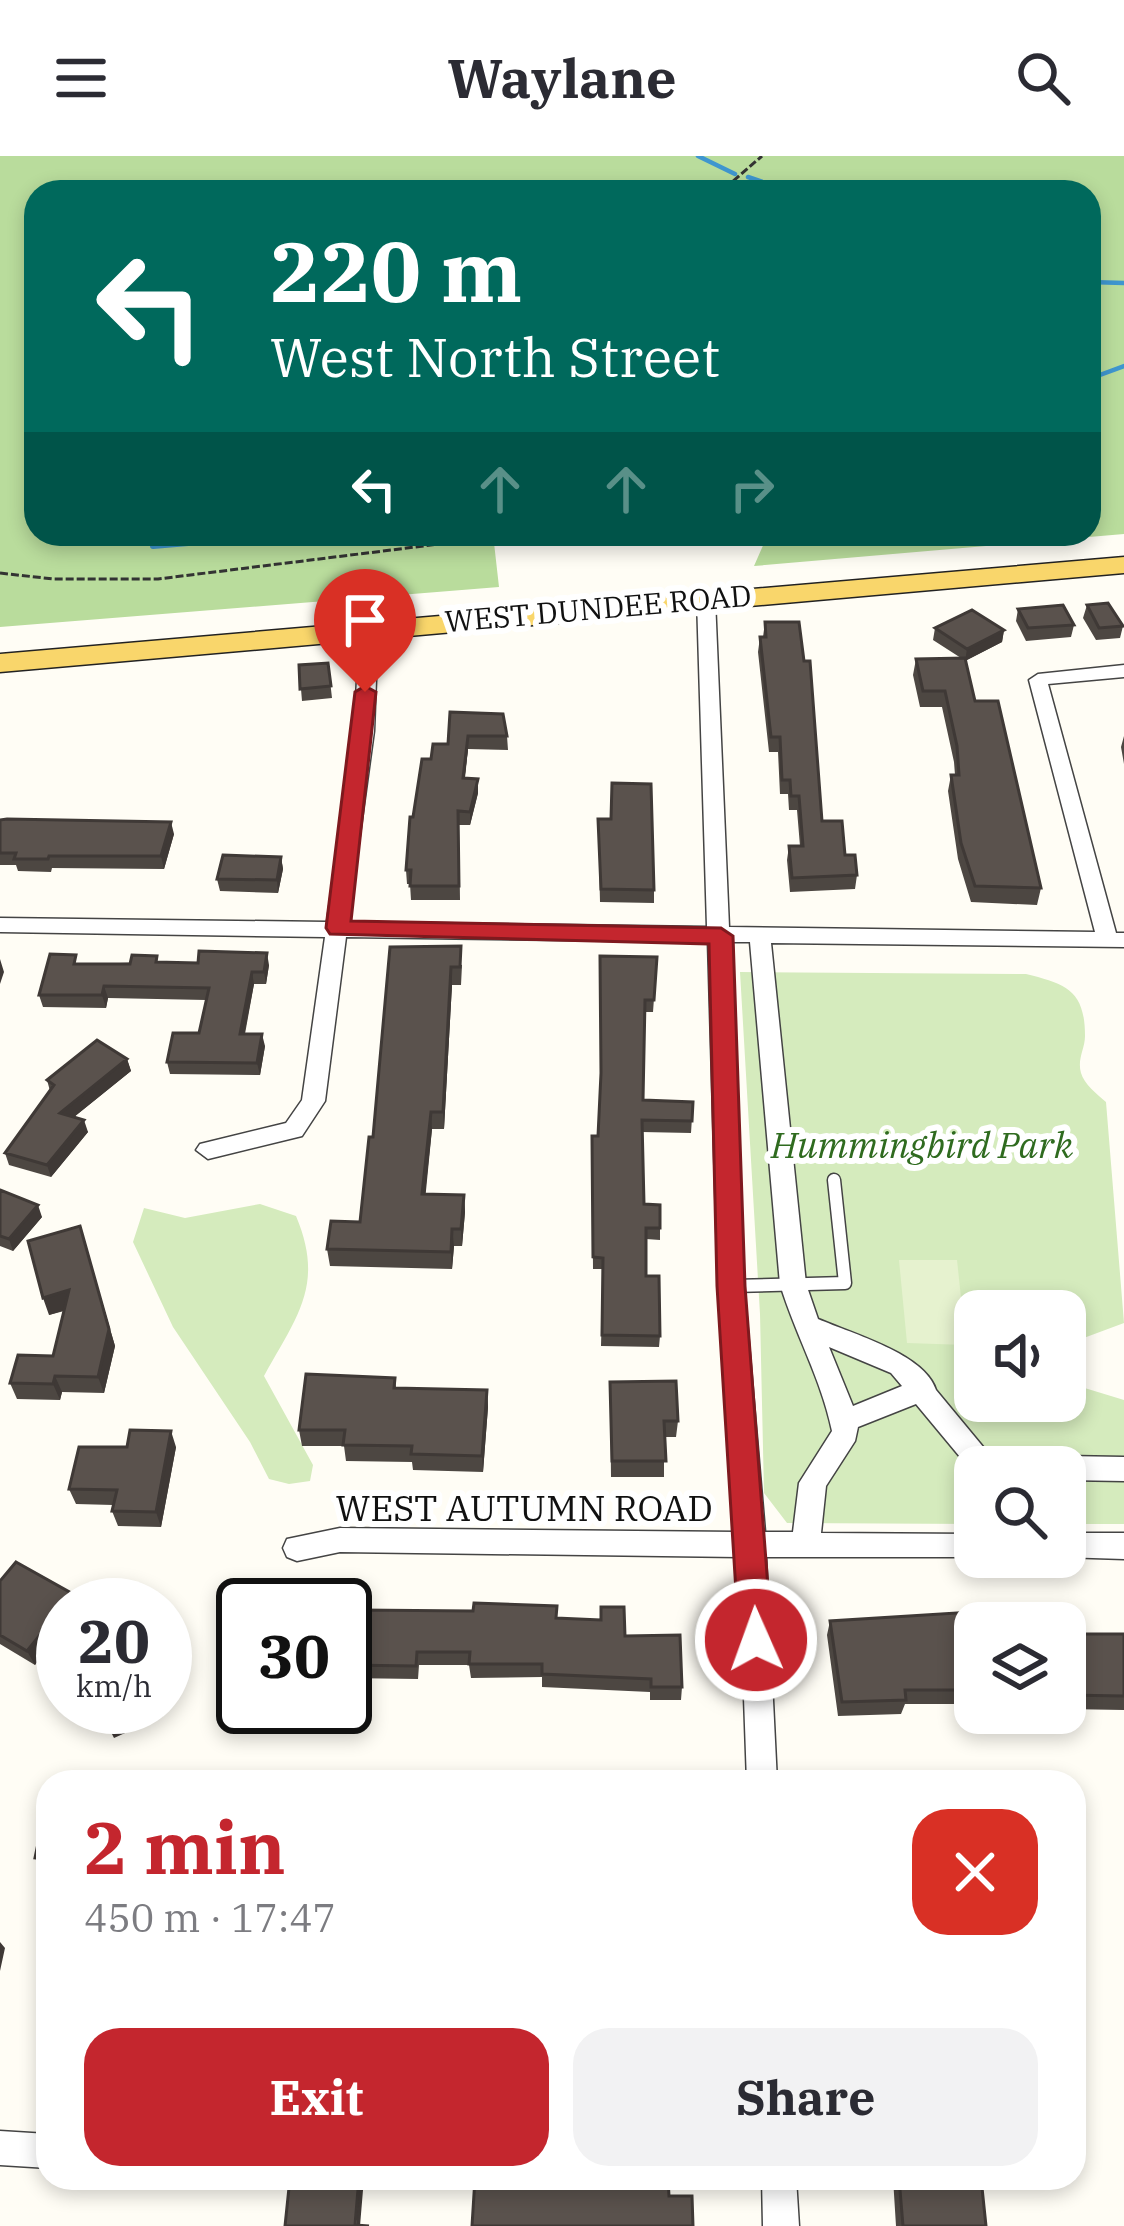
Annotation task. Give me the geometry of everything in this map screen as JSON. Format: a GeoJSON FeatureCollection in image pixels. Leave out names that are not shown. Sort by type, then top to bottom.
{"type":"FeatureCollection","features":[{"type":"Feature","properties":{"kind":"main road","name":"WEST DUNDEE ROAD"},"geometry":{"type":"LineString","coordinates":[[0,663],[1124,565]]}},
{"type":"Feature","properties":{"kind":"street"},"geometry":{"type":"LineString","coordinates":[[706,599],[731,1286],[752,1545],[761,1770]]}},
{"type":"Feature","properties":{"kind":"street"},"geometry":{"type":"LineString","coordinates":[[208,1150],[294,1130],[313,1101],[364,731],[369,629]]}},
{"type":"Feature","properties":{"kind":"street"},"geometry":{"type":"LineString","coordinates":[[0,925],[1116,939],[1037,680],[1124,671]]}},
{"type":"Feature","properties":{"kind":"street"},"geometry":{"type":"LineString","coordinates":[[760,936],[793,1284],[846,1433],[813,1483],[805,1546]]}},
{"type":"Feature","properties":{"kind":"street"},"geometry":{"type":"LineString","coordinates":[[804,1325],[900,1365],[967,1446]]}},
{"type":"Feature","properties":{"kind":"street"},"geometry":{"type":"LineString","coordinates":[[844,1421],[924,1389]]}},
{"type":"Feature","properties":{"kind":"street"},"geometry":{"type":"LineString","coordinates":[[1086,1468],[1124,1469]]}},
{"type":"Feature","properties":{"kind":"street","name":"WEST AUTUMN ROAD"},"geometry":{"type":"LineString","coordinates":[[297,1548],[340,1540],[954,1547]]}},
{"type":"Feature","properties":{"kind":"street"},"geometry":{"type":"LineString","coordinates":[[1086,1546],[1124,1546]]}},
{"type":"Feature","properties":{"kind":"street"},"geometry":{"type":"LineString","coordinates":[[0,2148],[36,2150]]}},
{"type":"Feature","properties":{"kind":"street"},"geometry":{"type":"LineString","coordinates":[[780,2190],[782,2226]]}},
{"type":"Feature","properties":{"kind":"lane"},"geometry":{"type":"LineString","coordinates":[[731,1286],[844,1282],[834,1180]]}},
{"type":"Feature","properties":{"kind":"path"},"geometry":{"type":"LineString","coordinates":[[734,180],[762,156]]}},
{"type":"Feature","properties":{"kind":"path"},"geometry":{"type":"LineString","coordinates":[[0,573],[98,584],[339,559],[406,546]]}},
{"type":"Feature","properties":{"kind":"green space"},"geometry":{"type":"Polygon","coordinates":[[[0,156],[1124,156],[1124,534],[1101,536],[1101,180],[24,180],[24,546],[494,546],[499,587],[0,627],[0,156]]]}},
{"type":"Feature","properties":{"kind":"green space"},"geometry":{"type":"Polygon","coordinates":[[[763,546],[985,546],[754,566],[763,546]]]}},
{"type":"Feature","properties":{"kind":"green space","name":"Hummingbird Park"},"geometry":{"type":"Polygon","coordinates":[[[740,972],[1026,974],[1070,992],[1084,1021],[1081,1073],[1106,1102],[1124,1323],[1086,1337],[1086,1290],[954,1290],[954,1422],[1086,1422],[1086,1388],[1124,1400],[1124,1524],[1086,1524],[1086,1446],[954,1446],[954,1524],[787,1523],[764,1493],[760,1314],[740,972]]]}},
{"type":"Feature","properties":{"kind":"green space"},"geometry":{"type":"Polygon","coordinates":[[[260,1204],[296,1216],[308,1262],[303,1299],[264,1376],[313,1465],[310,1481],[289,1484],[269,1479],[250,1442],[173,1327],[133,1242],[144,1208],[185,1218],[260,1204]]]}},
{"type":"Feature","properties":{"kind":"green space"},"geometry":{"type":"Polygon","coordinates":[[[899,1260],[957,1260],[960,1290],[954,1290],[954,1345],[907,1343],[899,1260]]]}},
{"type":"Feature","properties":{"kind":"building"},"geometry":{"type":"Polygon","coordinates":[[[1108,603],[1123,626],[1099,628],[1087,605],[1108,603]]]}},
{"type":"Feature","properties":{"kind":"building"},"geometry":{"type":"Polygon","coordinates":[[[1063,605],[1074,625],[1028,628],[1018,609],[1063,605]]]}},
{"type":"Feature","properties":{"kind":"building"},"geometry":{"type":"Polygon","coordinates":[[[972,610],[1004,630],[967,649],[935,628],[972,610]]]}},
{"type":"Feature","properties":{"kind":"building"},"geometry":{"type":"Polygon","coordinates":[[[765,622],[799,622],[804,661],[810,661],[822,821],[842,821],[845,855],[855,855],[857,875],[792,878],[789,846],[803,846],[799,796],[791,796],[790,780],[782,780],[780,737],[771,737],[760,637],[766,637],[765,622]]]}},
{"type":"Feature","properties":{"kind":"building"},"geometry":{"type":"Polygon","coordinates":[[[965,658],[975,701],[998,701],[1041,888],[975,886],[961,843],[951,775],[959,775],[957,746],[945,691],[923,691],[916,659],[965,658]]]}},
{"type":"Feature","properties":{"kind":"building"},"geometry":{"type":"Polygon","coordinates":[[[328,663],[331,686],[300,689],[299,665],[328,663]]]}},
{"type":"Feature","properties":{"kind":"building"},"geometry":{"type":"Polygon","coordinates":[[[450,712],[503,714],[507,736],[468,736],[463,778],[478,779],[470,812],[458,811],[459,886],[410,886],[411,870],[406,870],[410,817],[422,759],[431,759],[433,744],[448,744],[450,712]]]}},
{"type":"Feature","properties":{"kind":"building"},"geometry":{"type":"Polygon","coordinates":[[[612,783],[651,784],[654,890],[601,889],[598,819],[611,819],[612,783]]]}},
{"type":"Feature","properties":{"kind":"building"},"geometry":{"type":"Polygon","coordinates":[[[0,820],[171,822],[161,856],[14,859],[16,853],[0,853],[0,820]]]}},
{"type":"Feature","properties":{"kind":"building"},"geometry":{"type":"Polygon","coordinates":[[[223,855],[281,857],[277,880],[217,879],[223,855]]]}},
{"type":"Feature","properties":{"kind":"building"},"geometry":{"type":"Polygon","coordinates":[[[461,946],[460,967],[451,967],[443,1112],[431,1112],[422,1194],[464,1195],[461,1229],[452,1229],[451,1252],[327,1249],[331,1221],[360,1222],[369,1137],[373,1137],[390,947],[461,946]]]}},
{"type":"Feature","properties":{"kind":"building"},"geometry":{"type":"Polygon","coordinates":[[[199,951],[267,953],[264,972],[252,972],[240,1034],[262,1034],[257,1063],[167,1062],[173,1033],[199,1033],[209,988],[104,986],[102,995],[39,995],[50,954],[76,955],[74,964],[130,964],[132,955],[157,956],[156,962],[198,963],[199,951]]]}},
{"type":"Feature","properties":{"kind":"building"},"geometry":{"type":"Polygon","coordinates":[[[600,956],[657,957],[654,1000],[645,1000],[643,1100],[693,1102],[692,1121],[642,1120],[644,1204],[660,1205],[660,1228],[646,1228],[646,1276],[659,1276],[660,1336],[602,1335],[603,1258],[593,1257],[592,1136],[598,1136],[601,1073],[600,956]]]}},
{"type":"Feature","properties":{"kind":"building"},"geometry":{"type":"Polygon","coordinates":[[[97,1040],[127,1059],[60,1113],[84,1120],[47,1165],[5,1153],[54,1085],[47,1080],[97,1040]]]}},
{"type":"Feature","properties":{"kind":"building"},"geometry":{"type":"Polygon","coordinates":[[[0,1190],[38,1205],[9,1239],[0,1236],[0,1190]]]}},
{"type":"Feature","properties":{"kind":"building"},"geometry":{"type":"Polygon","coordinates":[[[80,1226],[109,1329],[98,1377],[55,1376],[53,1384],[10,1383],[18,1355],[53,1356],[69,1290],[43,1298],[28,1241],[80,1226]]]}},
{"type":"Feature","properties":{"kind":"building"},"geometry":{"type":"Polygon","coordinates":[[[306,1374],[395,1378],[394,1388],[487,1390],[482,1456],[411,1454],[412,1446],[343,1445],[345,1430],[299,1430],[306,1374]]]}},
{"type":"Feature","properties":{"kind":"building"},"geometry":{"type":"Polygon","coordinates":[[[676,1381],[678,1421],[664,1421],[666,1461],[612,1461],[610,1382],[676,1381]]]}},
{"type":"Feature","properties":{"kind":"building"},"geometry":{"type":"Polygon","coordinates":[[[130,1430],[171,1431],[156,1512],[112,1511],[117,1490],[69,1489],[79,1447],[127,1447],[130,1430]]]}},
{"type":"Feature","properties":{"kind":"building"},"geometry":{"type":"Polygon","coordinates":[[[16,1562],[44,1578],[36,1578],[36,1640],[27,1651],[0,1635],[0,1581],[16,1562]]]}},
{"type":"Feature","properties":{"kind":"building"},"geometry":{"type":"Polygon","coordinates":[[[474,1603],[557,1606],[556,1618],[601,1620],[601,1607],[624,1607],[625,1636],[680,1635],[682,1687],[651,1687],[651,1679],[542,1674],[542,1664],[469,1664],[470,1652],[417,1652],[416,1666],[372,1665],[372,1610],[473,1611],[474,1603]]]}},
{"type":"Feature","properties":{"kind":"building"},"geometry":{"type":"Polygon","coordinates":[[[954,1613],[954,1690],[905,1690],[906,1700],[842,1702],[830,1621],[954,1613]]]}},
{"type":"Feature","properties":{"kind":"building"},"geometry":{"type":"Polygon","coordinates":[[[1086,1634],[1124,1634],[1124,1696],[1086,1695],[1086,1634]]]}},
{"type":"Feature","properties":{"kind":"building"},"geometry":{"type":"Polygon","coordinates":[[[289,2190],[358,2190],[355,2225],[369,2226],[285,2226],[289,2190]]]}},
{"type":"Feature","properties":{"kind":"building"},"geometry":{"type":"Polygon","coordinates":[[[474,2190],[669,2190],[669,2196],[692,2196],[693,2226],[472,2226],[474,2190]]]}},
{"type":"Feature","properties":{"kind":"building"},"geometry":{"type":"Polygon","coordinates":[[[900,2190],[982,2190],[986,2226],[903,2226],[900,2190]]]}},
{"type":"Feature","properties":{"kind":"waterway"},"geometry":{"type":"LineString","coordinates":[[698,156],[735,174]]}},
{"type":"Feature","properties":{"kind":"waterway"},"geometry":{"type":"LineString","coordinates":[[748,177],[757,180]]}},
{"type":"Feature","properties":{"kind":"waterway"},"geometry":{"type":"LineString","coordinates":[[1101,282],[1124,283]]}},
{"type":"Feature","properties":{"kind":"waterway"},"geometry":{"type":"LineString","coordinates":[[1101,375],[1124,366]]}},
{"type":"Feature","properties":{"kind":"route"},"geometry":{"type":"LineString","coordinates":[[365,692],[338,928],[721,936],[731,1286],[756,1640]]}}]}
